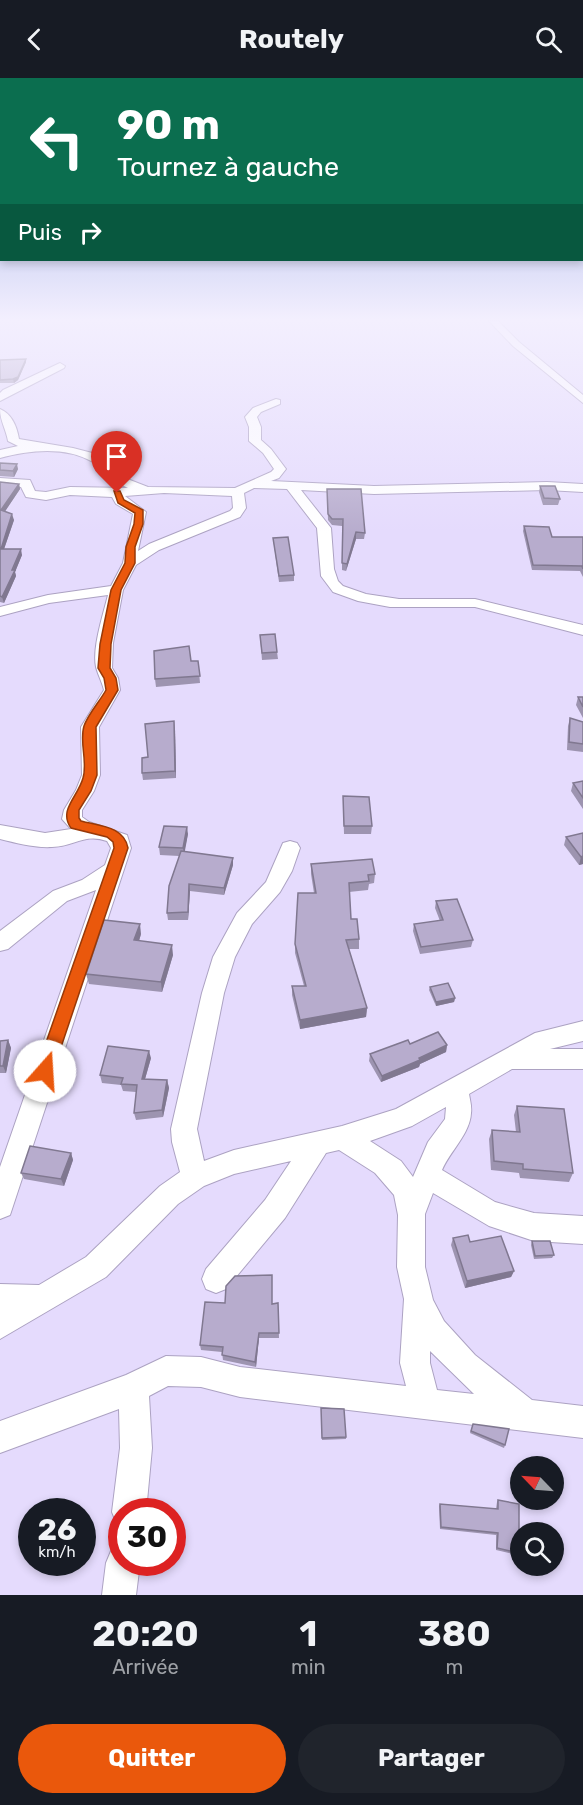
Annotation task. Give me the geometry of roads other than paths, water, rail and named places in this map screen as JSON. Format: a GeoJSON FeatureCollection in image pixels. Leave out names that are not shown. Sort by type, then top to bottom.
{"type":"FeatureCollection","features":[{"type":"Feature","properties":{"kind":"street"},"geometry":{"type":"LineString","coordinates":[[1,483],[26,483],[30,494],[35,496],[70,491],[117,493],[145,489],[238,492],[275,475],[280,469],[267,451],[255,441],[255,427],[251,419],[257,410],[276,402]]}},
{"type":"Feature","properties":{"kind":"street"},"geometry":{"type":"LineString","coordinates":[[0,412],[11,426],[12,440],[35,447],[68,451],[95,458],[123,483],[145,489]]}},
{"type":"Feature","properties":{"kind":"street"},"geometry":{"type":"LineString","coordinates":[[0,454],[35,447]]}},
{"type":"Feature","properties":{"kind":"street"},"geometry":{"type":"LineString","coordinates":[[253,484],[374,490],[547,486],[583,488]]}},
{"type":"Feature","properties":{"kind":"street"},"geometry":{"type":"LineString","coordinates":[[289,484],[325,530],[328,574],[331,585],[338,589],[391,603],[459,601],[475,603],[583,630]]}},
{"type":"Feature","properties":{"kind":"street"},"geometry":{"type":"LineString","coordinates":[[0,1206],[121,848],[120,840],[112,834],[76,825],[72,819],[73,810],[85,791],[91,775],[90,727],[112,690],[110,678],[104,668],[104,658],[116,590],[130,563],[131,547],[139,524],[140,512],[148,495],[164,489]]}},
{"type":"Feature","properties":{"kind":"street"},"geometry":{"type":"LineString","coordinates":[[130,563],[154,547],[235,514],[240,508],[238,492]]}},
{"type":"Feature","properties":{"kind":"street"},"geometry":{"type":"LineString","coordinates":[[117,493],[121,501],[140,512]]}},
{"type":"Feature","properties":{"kind":"street"},"geometry":{"type":"LineString","coordinates":[[0,612],[39,601],[116,590]]}},
{"type":"Feature","properties":{"kind":"street"},"geometry":{"type":"LineString","coordinates":[[0,832],[50,841],[64,841],[88,829]]}},
{"type":"Feature","properties":{"kind":"street"},"geometry":{"type":"LineString","coordinates":[[195,1177],[183,1129],[213,993],[224,957],[244,919],[273,887],[282,871],[290,848]]}},
{"type":"Feature","properties":{"kind":"street"},"geometry":{"type":"LineString","coordinates":[[0,943],[60,896],[89,885],[113,870]]}},
{"type":"Feature","properties":{"kind":"street"},"geometry":{"type":"LineString","coordinates":[[0,1324],[96,1267],[169,1195],[195,1177],[234,1162],[330,1141],[403,1118],[543,1040],[583,1031]]}},
{"type":"Feature","properties":{"kind":"street"},"geometry":{"type":"LineString","coordinates":[[507,1059],[583,1059]]}},
{"type":"Feature","properties":{"kind":"street"},"geometry":{"type":"LineString","coordinates":[[412,1212],[429,1176],[437,1151],[455,1125],[459,1114],[456,1089]]}},
{"type":"Feature","properties":{"kind":"street"},"geometry":{"type":"LineString","coordinates":[[330,1141],[390,1169],[404,1185],[412,1212],[411,1269],[418,1297],[433,1330],[460,1361],[525,1415]]}},
{"type":"Feature","properties":{"kind":"street"},"geometry":{"type":"LineString","coordinates":[[216,1279],[330,1141]]}},
{"type":"Feature","properties":{"kind":"street"},"geometry":{"type":"LineString","coordinates":[[429,1176],[489,1214],[534,1227],[583,1230]]}},
{"type":"Feature","properties":{"kind":"street"},"geometry":{"type":"LineString","coordinates":[[418,1297],[415,1363],[426,1404]]}},
{"type":"Feature","properties":{"kind":"street"},"geometry":{"type":"LineString","coordinates":[[0,1298],[39,1299]]}},
{"type":"Feature","properties":{"kind":"street"},"geometry":{"type":"LineString","coordinates":[[0,1437],[133,1388],[166,1371],[201,1372],[240,1382],[583,1422]]}},
{"type":"Feature","properties":{"kind":"street"},"geometry":{"type":"LineString","coordinates":[[131,1498],[136,1449],[133,1388]]}},
{"type":"Feature","properties":{"kind":"street"},"geometry":{"type":"LineString","coordinates":[[119,1595],[121,1576]]}}]}
